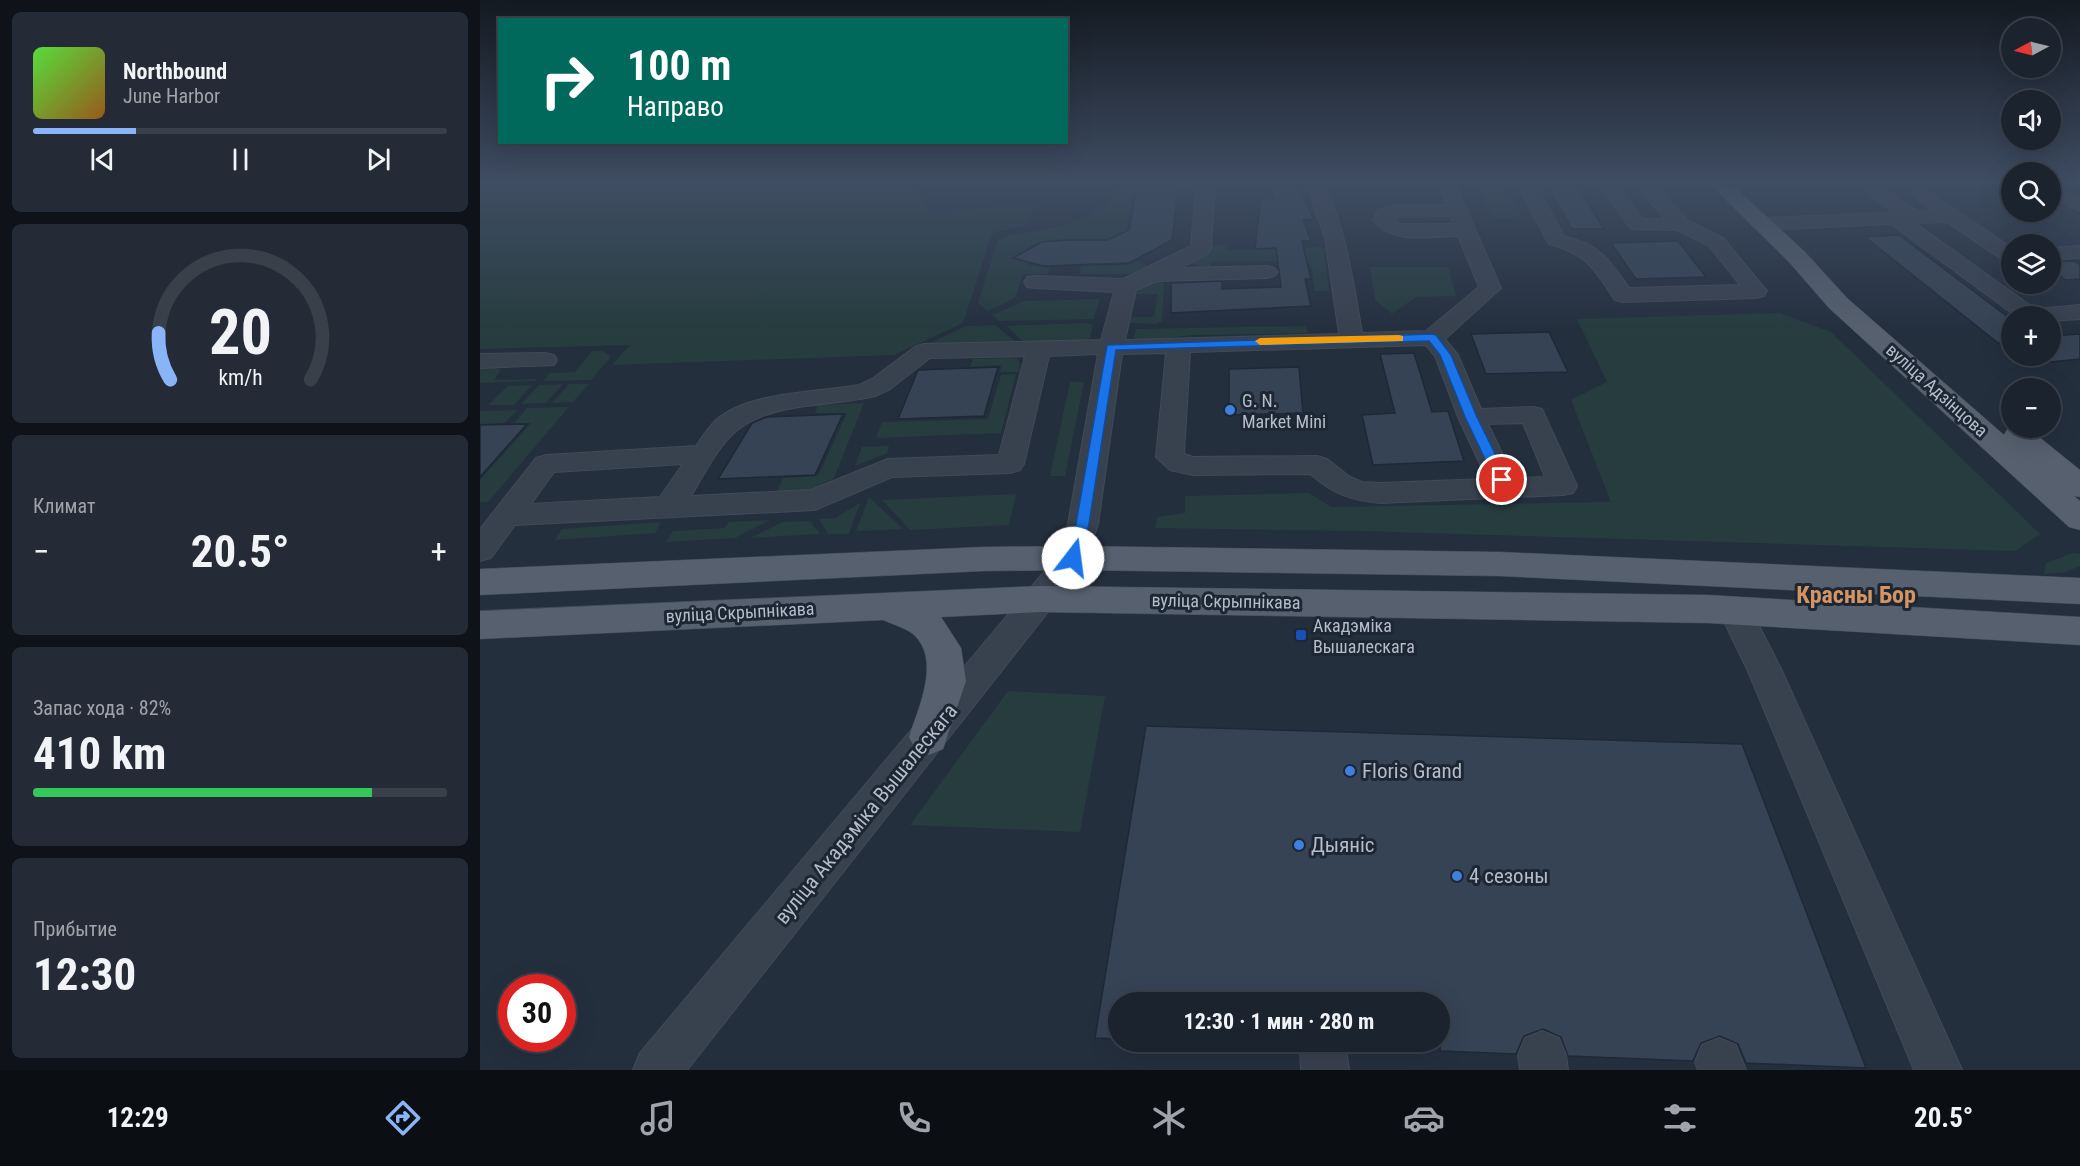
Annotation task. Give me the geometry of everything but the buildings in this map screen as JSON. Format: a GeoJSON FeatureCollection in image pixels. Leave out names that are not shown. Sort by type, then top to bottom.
{"type":"FeatureCollection","features":[{"type":"Feature","properties":{"kind":"main road","name":"вуліца Адзінцова"},"geometry":{"type":"LineString","coordinates":[[1769,231],[1797,257],[1838,303],[2080,519]]}},
{"type":"Feature","properties":{"kind":"main road","name":"вуліца Адзінцова"},"geometry":{"type":"LineString","coordinates":[[1797,257],[1862,303],[2080,487]]}},
{"type":"Feature","properties":{"kind":"main road"},"geometry":{"type":"LineString","coordinates":[[480,582],[983,558],[1073,558],[1500,564],[2080,591]]}},
{"type":"Feature","properties":{"kind":"main road","name":"вуліца Скрыпнікава"},"geometry":{"type":"LineString","coordinates":[[480,625],[1041,598],[1736,611],[2080,631]]}},
{"type":"Feature","properties":{"kind":"main road"},"geometry":{"type":"LineString","coordinates":[[884,605],[926,624],[942,648],[947,681],[929,737]]}},
{"type":"Feature","properties":{"kind":"street"},"geometry":{"type":"LineString","coordinates":[[1035,282],[1067,274],[1126,286],[1153,275],[1201,249],[1202,231]]}},
{"type":"Feature","properties":{"kind":"street"},"geometry":{"type":"LineString","coordinates":[[1333,231],[1340,256],[1351,339]]}},
{"type":"Feature","properties":{"kind":"street"},"geometry":{"type":"LineString","coordinates":[[669,507],[704,454],[727,425],[761,408],[866,391],[881,384],[924,351],[1432,338],[1490,288],[1467,231]]}},
{"type":"Feature","properties":{"kind":"street"},"geometry":{"type":"LineString","coordinates":[[1551,231],[1556,240],[1576,245],[1595,256],[1623,295],[1756,291],[1716,242],[1693,231]]}},
{"type":"Feature","properties":{"kind":"street"},"geometry":{"type":"LineString","coordinates":[[1920,231],[1954,261],[2030,316],[2080,312]]}},
{"type":"Feature","properties":{"kind":"street"},"geometry":{"type":"LineString","coordinates":[[1973,231],[2001,250]]}},
{"type":"Feature","properties":{"kind":"street"},"geometry":{"type":"LineString","coordinates":[[2061,251],[2079,246]]}},
{"type":"Feature","properties":{"kind":"street"},"geometry":{"type":"LineString","coordinates":[[1954,261],[2001,258]]}},
{"type":"Feature","properties":{"kind":"street"},"geometry":{"type":"LineString","coordinates":[[1153,275],[1267,272]]}},
{"type":"Feature","properties":{"kind":"street"},"geometry":{"type":"LineString","coordinates":[[1073,558],[1083,524],[1111,347],[1126,286]]}},
{"type":"Feature","properties":{"kind":"street"},"geometry":{"type":"LineString","coordinates":[[1432,338],[1446,355],[1471,417],[1505,488]]}},
{"type":"Feature","properties":{"kind":"street"},"geometry":{"type":"LineString","coordinates":[[1179,344],[1170,457],[1180,464],[1192,466],[1317,465],[1340,483],[1359,491],[1380,493],[1563,486],[1533,415],[1471,417]]}},
{"type":"Feature","properties":{"kind":"street"},"geometry":{"type":"LineString","coordinates":[[507,515],[815,500],[888,468],[1010,464],[1039,349]]}},
{"type":"Feature","properties":{"kind":"street"},"geometry":{"type":"LineString","coordinates":[[480,361],[545,360]]}},
{"type":"Feature","properties":{"kind":"street"},"geometry":{"type":"LineString","coordinates":[[480,550],[546,464],[704,454]]}},
{"type":"Feature","properties":{"kind":"street","name":"вуліца Акадэміка Вышалескага"},"geometry":{"type":"LineString","coordinates":[[657,1070],[1073,558]]}},
{"type":"Feature","properties":{"kind":"street"},"geometry":{"type":"LineString","coordinates":[[1736,611],[1765,671],[1938,1070]]}},
{"type":"Feature","properties":{"kind":"street"},"geometry":{"type":"LineString","coordinates":[[657,1070],[665,1070]]}},
{"type":"Feature","properties":{"kind":"green space"},"geometry":{"type":"Polygon","coordinates":[[[480,231],[1001,231],[992,233],[963,323],[894,355],[612,365],[630,345],[480,349],[480,231]]]}},
{"type":"Feature","properties":{"kind":"green space"},"geometry":{"type":"Polygon","coordinates":[[[1038,231],[1124,231],[1104,239],[1052,240],[1032,246],[1023,252],[1024,259],[1029,265],[1049,267],[1048,274],[1023,274],[1015,298],[988,311],[978,303],[998,239],[1038,231]]]}},
{"type":"Feature","properties":{"kind":"green space"},"geometry":{"type":"Polygon","coordinates":[[[1227,245],[1227,250],[1321,247],[1324,250],[1329,291],[1315,291],[1311,265],[1278,266],[1277,261],[1211,262],[1210,268],[1191,262],[1208,246],[1227,245]]]}},
{"type":"Feature","properties":{"kind":"green space"},"geometry":{"type":"Polygon","coordinates":[[[1137,261],[1148,267],[1129,274],[1079,274],[1081,266],[1129,265],[1137,261]]]}},
{"type":"Feature","properties":{"kind":"green space"},"geometry":{"type":"Polygon","coordinates":[[[1370,267],[1448,267],[1456,296],[1416,297],[1392,314],[1375,300],[1370,267]]]}},
{"type":"Feature","properties":{"kind":"green space"},"geometry":{"type":"Polygon","coordinates":[[[1161,280],[1164,285],[1162,321],[1156,324],[1130,323],[1130,317],[1154,317],[1158,294],[1135,294],[1143,287],[1161,280]]]}},
{"type":"Feature","properties":{"kind":"green space"},"geometry":{"type":"Polygon","coordinates":[[[1100,299],[1093,319],[999,321],[992,315],[1024,301],[1100,299]]]}},
{"type":"Feature","properties":{"kind":"green space"},"geometry":{"type":"Polygon","coordinates":[[[1780,313],[1831,332],[2040,534],[2015,551],[1359,531],[1155,528],[1157,517],[1185,513],[1185,496],[1309,493],[1331,507],[1611,502],[1571,400],[1607,382],[1577,319],[1780,313]]]}},
{"type":"Feature","properties":{"kind":"green space"},"geometry":{"type":"Polygon","coordinates":[[[1085,323],[1093,325],[1090,338],[1083,341],[1025,343],[1006,326],[1085,323]]]}},
{"type":"Feature","properties":{"kind":"green space"},"geometry":{"type":"Polygon","coordinates":[[[995,325],[1017,343],[930,343],[966,326],[995,325]]]}},
{"type":"Feature","properties":{"kind":"green space"},"geometry":{"type":"Polygon","coordinates":[[[1306,326],[1308,333],[1194,335],[1138,341],[1134,338],[1136,329],[1306,326]]]}},
{"type":"Feature","properties":{"kind":"green space"},"geometry":{"type":"Polygon","coordinates":[[[592,351],[602,351],[610,358],[591,380],[543,381],[550,373],[575,372],[592,351]]]}},
{"type":"Feature","properties":{"kind":"green space"},"geometry":{"type":"Polygon","coordinates":[[[973,359],[1018,359],[1019,372],[1000,372],[1002,365],[970,367],[973,359]]]}},
{"type":"Feature","properties":{"kind":"green space"},"geometry":{"type":"Polygon","coordinates":[[[480,369],[501,370],[494,380],[537,379],[535,381],[480,383],[480,369]]]}},
{"type":"Feature","properties":{"kind":"green space"},"geometry":{"type":"Polygon","coordinates":[[[1016,374],[1001,433],[876,438],[882,422],[988,419],[1001,375],[1016,374]]]}},
{"type":"Feature","properties":{"kind":"green space"},"geometry":{"type":"Polygon","coordinates":[[[1070,382],[1084,382],[1065,476],[1050,476],[1070,382]]]}},
{"type":"Feature","properties":{"kind":"green space"},"geometry":{"type":"Polygon","coordinates":[[[563,384],[546,403],[521,404],[539,385],[563,384]]]}},
{"type":"Feature","properties":{"kind":"green space"},"geometry":{"type":"Polygon","coordinates":[[[569,384],[589,384],[573,402],[552,403],[569,384]]]}},
{"type":"Feature","properties":{"kind":"green space"},"geometry":{"type":"Polygon","coordinates":[[[532,385],[514,405],[488,405],[508,386],[532,385]]]}},
{"type":"Feature","properties":{"kind":"green space"},"geometry":{"type":"Polygon","coordinates":[[[864,403],[834,478],[810,490],[776,493],[783,478],[818,476],[847,413],[815,413],[818,405],[864,403]]]}},
{"type":"Feature","properties":{"kind":"green space"},"geometry":{"type":"Polygon","coordinates":[[[569,407],[488,502],[480,502],[480,480],[531,423],[514,423],[527,408],[569,407]]]}},
{"type":"Feature","properties":{"kind":"green space"},"geometry":{"type":"Polygon","coordinates":[[[517,410],[505,423],[480,424],[480,411],[517,410]]]}},
{"type":"Feature","properties":{"kind":"green space"},"geometry":{"type":"Polygon","coordinates":[[[889,446],[887,453],[855,466],[862,447],[889,446]]]}},
{"type":"Feature","properties":{"kind":"green space"},"geometry":{"type":"Polygon","coordinates":[[[1016,494],[1009,525],[910,530],[882,500],[1016,494]]]}},
{"type":"Feature","properties":{"kind":"green space"},"geometry":{"type":"Polygon","coordinates":[[[869,497],[903,529],[856,531],[869,497]]]}},
{"type":"Feature","properties":{"kind":"green space"},"geometry":{"type":"Polygon","coordinates":[[[860,503],[849,534],[828,534],[819,519],[835,518],[860,503]]]}},
{"type":"Feature","properties":{"kind":"green space"},"geometry":{"type":"Polygon","coordinates":[[[770,520],[735,538],[666,542],[673,531],[725,528],[729,522],[770,520]]]}},
{"type":"Feature","properties":{"kind":"green space"},"geometry":{"type":"Polygon","coordinates":[[[810,521],[820,534],[750,538],[783,522],[810,521]]]}},
{"type":"Feature","properties":{"kind":"green space"},"geometry":{"type":"Polygon","coordinates":[[[661,522],[655,533],[555,540],[562,529],[661,522]]]}},
{"type":"Feature","properties":{"kind":"green space"},"geometry":{"type":"Polygon","coordinates":[[[2073,553],[2080,554],[2080,566],[2066,572],[2044,574],[2046,563],[2073,553]]]}},
{"type":"Feature","properties":{"kind":"green space"},"geometry":{"type":"Polygon","coordinates":[[[1008,691],[1105,696],[1080,832],[910,825],[1008,691]]]}},
{"type":"Feature","properties":{"kind":"slow traffic"},"geometry":{"type":"LineString","coordinates":[[1260,341],[1399,338]]}},
{"type":"Feature","properties":{"kind":"place","name":"G. N. Market Mini"},"geometry":{"type":"Point","coordinates":[1230,410]}},
{"type":"Feature","properties":{"kind":"place","name":"Акадэміка Вышалескага"},"geometry":{"type":"Point","coordinates":[1301,635]}},
{"type":"Feature","properties":{"kind":"place","name":"Floris Grand"},"geometry":{"type":"Point","coordinates":[1350,771]}},
{"type":"Feature","properties":{"kind":"place","name":"Дыяніс"},"geometry":{"type":"Point","coordinates":[1299,845]}},
{"type":"Feature","properties":{"kind":"place","name":"4 сезоны"},"geometry":{"type":"Point","coordinates":[1457,876]}},
{"type":"Feature","properties":{"kind":"district","name":"Красны Бор"},"geometry":{"type":"Point","coordinates":[1856,595]}},
{"type":"Feature","properties":{"kind":"route"},"geometry":{"type":"LineString","coordinates":[[1073,558],[1083,524],[1111,347],[1432,338],[1446,355],[1471,417],[1502,480]]}}]}
